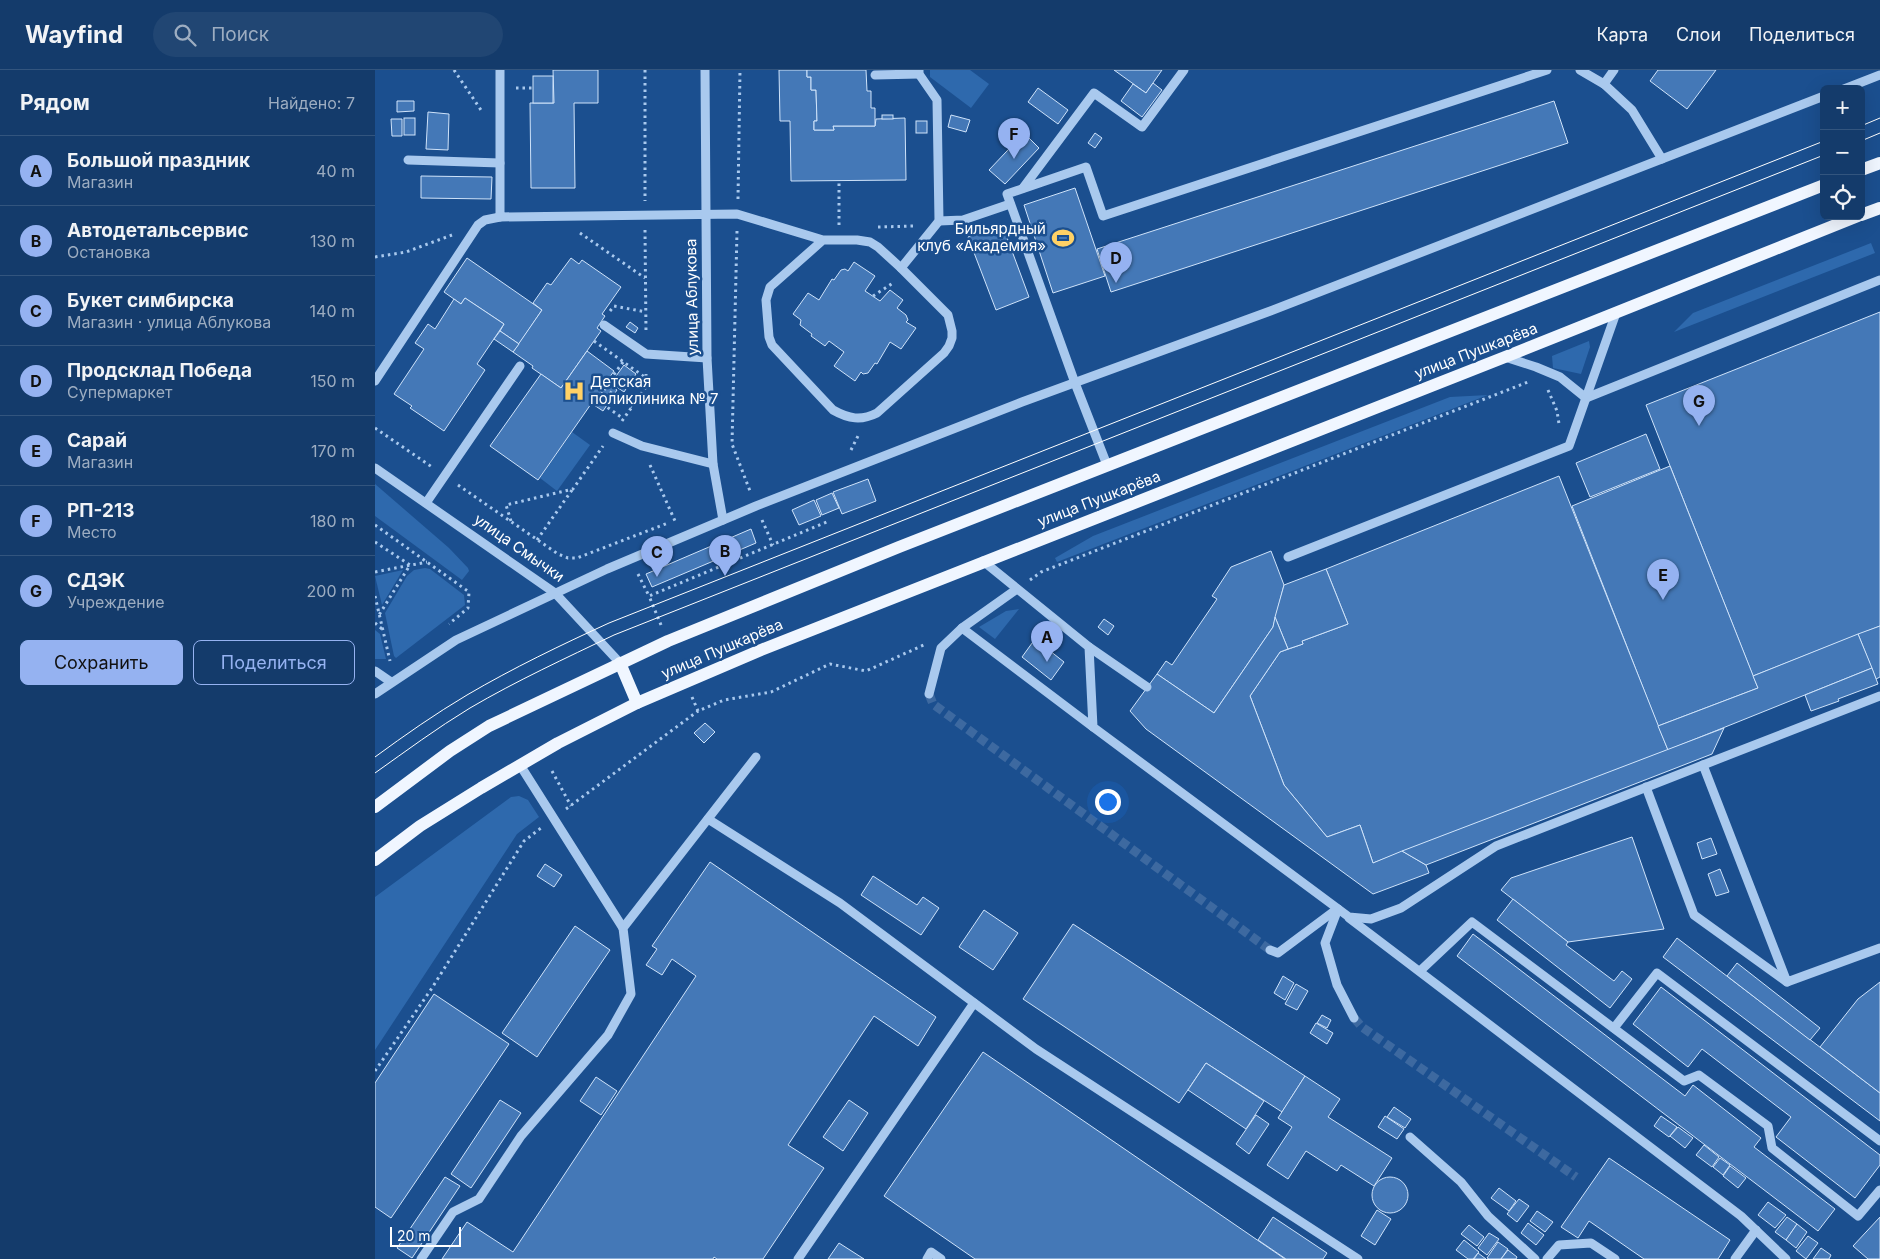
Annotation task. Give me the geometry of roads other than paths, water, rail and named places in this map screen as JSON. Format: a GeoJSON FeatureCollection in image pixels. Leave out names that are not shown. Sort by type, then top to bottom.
{"type":"FeatureCollection","features":[{"type":"Feature","properties":{"kind":"main road"},"geometry":{"type":"LineString","coordinates":[[1865,169],[1880,163]]}},
{"type":"Feature","properties":{"kind":"main road","name":"улица Пушкарёва"},"geometry":{"type":"LineString","coordinates":[[375,807],[450,751],[489,726],[668,640],[1107,465],[1820,187]]}},
{"type":"Feature","properties":{"kind":"main road","name":"улица Пушкарёва"},"geometry":{"type":"LineString","coordinates":[[1865,214],[1880,208]]}},
{"type":"Feature","properties":{"kind":"main road","name":"улица Пушкарёва"},"geometry":{"type":"LineString","coordinates":[[375,860],[420,826],[520,765],[557,743],[637,703],[761,650],[983,561],[1850,220]]}},
{"type":"Feature","properties":{"kind":"main road","name":"улица Смычки"},"geometry":{"type":"LineString","coordinates":[[620,663],[637,703]]}},
{"type":"Feature","properties":{"kind":"street"},"geometry":{"type":"LineString","coordinates":[[500,70],[500,217]]}},
{"type":"Feature","properties":{"kind":"street","name":"улица Аблукова"},"geometry":{"type":"LineString","coordinates":[[705,70],[707,358],[713,464],[723,520]]}},
{"type":"Feature","properties":{"kind":"street"},"geometry":{"type":"LineString","coordinates":[[1023,188],[1094,93],[1142,127],[1184,70]]}},
{"type":"Feature","properties":{"kind":"street"},"geometry":{"type":"LineString","coordinates":[[1107,465],[1075,383],[1007,194],[1086,167],[1103,216],[1547,70]]}},
{"type":"Feature","properties":{"kind":"street"},"geometry":{"type":"LineString","coordinates":[[1580,70],[1604,84],[1632,110],[1662,159]]}},
{"type":"Feature","properties":{"kind":"street"},"geometry":{"type":"LineString","coordinates":[[1604,84],[1614,70]]}},
{"type":"Feature","properties":{"kind":"street"},"geometry":{"type":"LineString","coordinates":[[875,75],[919,72],[937,100],[939,221],[901,268]]}},
{"type":"Feature","properties":{"kind":"street"},"geometry":{"type":"LineString","coordinates":[[1854,85],[1880,75]]}},
{"type":"Feature","properties":{"kind":"street"},"geometry":{"type":"LineString","coordinates":[[375,694],[456,640],[555,593],[756,506],[1075,383],[1282,306],[1820,98]]}},
{"type":"Feature","properties":{"kind":"street"},"geometry":{"type":"LineString","coordinates":[[408,160],[500,163]]}},
{"type":"Feature","properties":{"kind":"street"},"geometry":{"type":"LineString","coordinates":[[939,221],[963,220],[1010,204]]}},
{"type":"Feature","properties":{"kind":"street"},"geometry":{"type":"LineString","coordinates":[[375,380],[478,225],[485,220],[500,217],[737,214],[823,240],[870,242],[901,268],[948,315],[952,331],[949,346],[943,354],[877,412],[861,418],[845,417],[826,404],[777,352],[769,337],[766,300],[770,287],[823,240]]}},
{"type":"Feature","properties":{"kind":"street"},"geometry":{"type":"LineString","coordinates":[[1586,398],[1880,280]]}},
{"type":"Feature","properties":{"kind":"street"},"geometry":{"type":"LineString","coordinates":[[1288,556],[1569,446],[1616,313]]}},
{"type":"Feature","properties":{"kind":"street"},"geometry":{"type":"LineString","coordinates":[[604,325],[646,354],[707,358]]}},
{"type":"Feature","properties":{"kind":"street"},"geometry":{"type":"LineString","coordinates":[[1505,357],[1536,367],[1560,378],[1586,398]]}},
{"type":"Feature","properties":{"kind":"street"},"geometry":{"type":"LineString","coordinates":[[426,503],[519,366]]}},
{"type":"Feature","properties":{"kind":"street"},"geometry":{"type":"LineString","coordinates":[[613,433],[642,446],[713,464]]}},
{"type":"Feature","properties":{"kind":"street","name":"улица Смычки"},"geometry":{"type":"LineString","coordinates":[[375,468],[555,593],[620,663]]}},
{"type":"Feature","properties":{"kind":"street"},"geometry":{"type":"LineString","coordinates":[[983,561],[1089,646],[1147,687]]}},
{"type":"Feature","properties":{"kind":"street"},"geometry":{"type":"LineString","coordinates":[[929,694],[941,648],[962,628],[1017,589]]}},
{"type":"Feature","properties":{"kind":"street"},"geometry":{"type":"LineString","coordinates":[[962,628],[1349,918],[1741,1216],[1786,1259]]}},
{"type":"Feature","properties":{"kind":"street"},"geometry":{"type":"LineString","coordinates":[[1089,646],[1093,727]]}},
{"type":"Feature","properties":{"kind":"street"},"geometry":{"type":"LineString","coordinates":[[375,671],[391,682]]}},
{"type":"Feature","properties":{"kind":"street"},"geometry":{"type":"LineString","coordinates":[[1349,918],[1371,919],[1401,908],[1495,846],[1880,696]]}},
{"type":"Feature","properties":{"kind":"street"},"geometry":{"type":"LineString","coordinates":[[623,928],[756,757]]}},
{"type":"Feature","properties":{"kind":"street"},"geometry":{"type":"LineString","coordinates":[[421,1259],[453,1212],[479,1199],[521,1136],[608,1035],[631,994],[623,928],[520,765]]}},
{"type":"Feature","properties":{"kind":"street"},"geometry":{"type":"LineString","coordinates":[[1703,765],[1787,982]]}},
{"type":"Feature","properties":{"kind":"street"},"geometry":{"type":"LineString","coordinates":[[1645,787],[1694,915],[1787,982]]}},
{"type":"Feature","properties":{"kind":"street"},"geometry":{"type":"LineString","coordinates":[[708,819],[840,903],[1036,1049],[1358,1259]]}},
{"type":"Feature","properties":{"kind":"street"},"geometry":{"type":"LineString","coordinates":[[1270,950],[1278,953],[1337,909]]}},
{"type":"Feature","properties":{"kind":"street"},"geometry":{"type":"LineString","coordinates":[[1337,909],[1325,944],[1337,985],[1354,1018]]}},
{"type":"Feature","properties":{"kind":"street"},"geometry":{"type":"LineString","coordinates":[[1419,971],[1472,922],[1684,1081],[1699,1075],[1768,1126],[1772,1148],[1858,1216],[1880,1190]]}},
{"type":"Feature","properties":{"kind":"street"},"geometry":{"type":"LineString","coordinates":[[1787,982],[1880,948]]}},
{"type":"Feature","properties":{"kind":"street"},"geometry":{"type":"LineString","coordinates":[[1614,1028],[1657,973],[1880,1141]]}},
{"type":"Feature","properties":{"kind":"street"},"geometry":{"type":"LineString","coordinates":[[798,1259],[974,1003]]}},
{"type":"Feature","properties":{"kind":"street"},"geometry":{"type":"LineString","coordinates":[[1410,1137],[1461,1182],[1487,1216],[1535,1259]]}},
{"type":"Feature","properties":{"kind":"street"},"geometry":{"type":"LineString","coordinates":[[1735,1259],[1756,1230]]}},
{"type":"Feature","properties":{"kind":"street"},"geometry":{"type":"LineString","coordinates":[[1547,1259],[1559,1245],[1591,1243],[1615,1259]]}},
{"type":"Feature","properties":{"kind":"street"},"geometry":{"type":"LineString","coordinates":[[927,1259],[931,1252],[941,1259]]}},
{"type":"Feature","properties":{"kind":"tunnel"},"geometry":{"type":"LineString","coordinates":[[929,694],[933,704],[1270,950]]}},
{"type":"Feature","properties":{"kind":"tunnel"},"geometry":{"type":"LineString","coordinates":[[1354,1018],[1362,1027],[1576,1177]]}},
{"type":"Feature","properties":{"kind":"tram line"},"geometry":{"type":"LineString","coordinates":[[1865,124],[1880,118]]}},
{"type":"Feature","properties":{"kind":"tram line"},"geometry":{"type":"LineString","coordinates":[[1865,139],[1880,133]]}},
{"type":"Feature","properties":{"kind":"tram line"},"geometry":{"type":"LineString","coordinates":[[375,757],[432,717],[484,685],[537,657],[609,623],[1820,143]]}},
{"type":"Feature","properties":{"kind":"tram line"},"geometry":{"type":"LineString","coordinates":[[375,773],[487,698],[614,635],[1820,157]]}},
{"type":"Feature","properties":{"kind":"place","name":"РП-213"},"geometry":{"type":"Point","coordinates":[1014,159]}},
{"type":"Feature","properties":{"kind":"place","name":"Бильярдный клуб «Академия»"},"geometry":{"type":"Point","coordinates":[1063,238]}},
{"type":"Feature","properties":{"kind":"place","name":"Продсклад Победа"},"geometry":{"type":"Point","coordinates":[1116,283]}},
{"type":"Feature","properties":{"kind":"place","name":"Детская поликлиника № 7"},"geometry":{"type":"Point","coordinates":[574,391]}},
{"type":"Feature","properties":{"kind":"place","name":"СДЭК"},"geometry":{"type":"Point","coordinates":[1699,426]}},
{"type":"Feature","properties":{"kind":"place","name":"Автодетальсервис"},"geometry":{"type":"Point","coordinates":[725,576]}},
{"type":"Feature","properties":{"kind":"place","name":"Букет симбирска"},"geometry":{"type":"Point","coordinates":[657,577]}},
{"type":"Feature","properties":{"kind":"place","name":"Сарай"},"geometry":{"type":"Point","coordinates":[1663,600]}},
{"type":"Feature","properties":{"kind":"place","name":"Большой праздник"},"geometry":{"type":"Point","coordinates":[1047,662]}}]}
